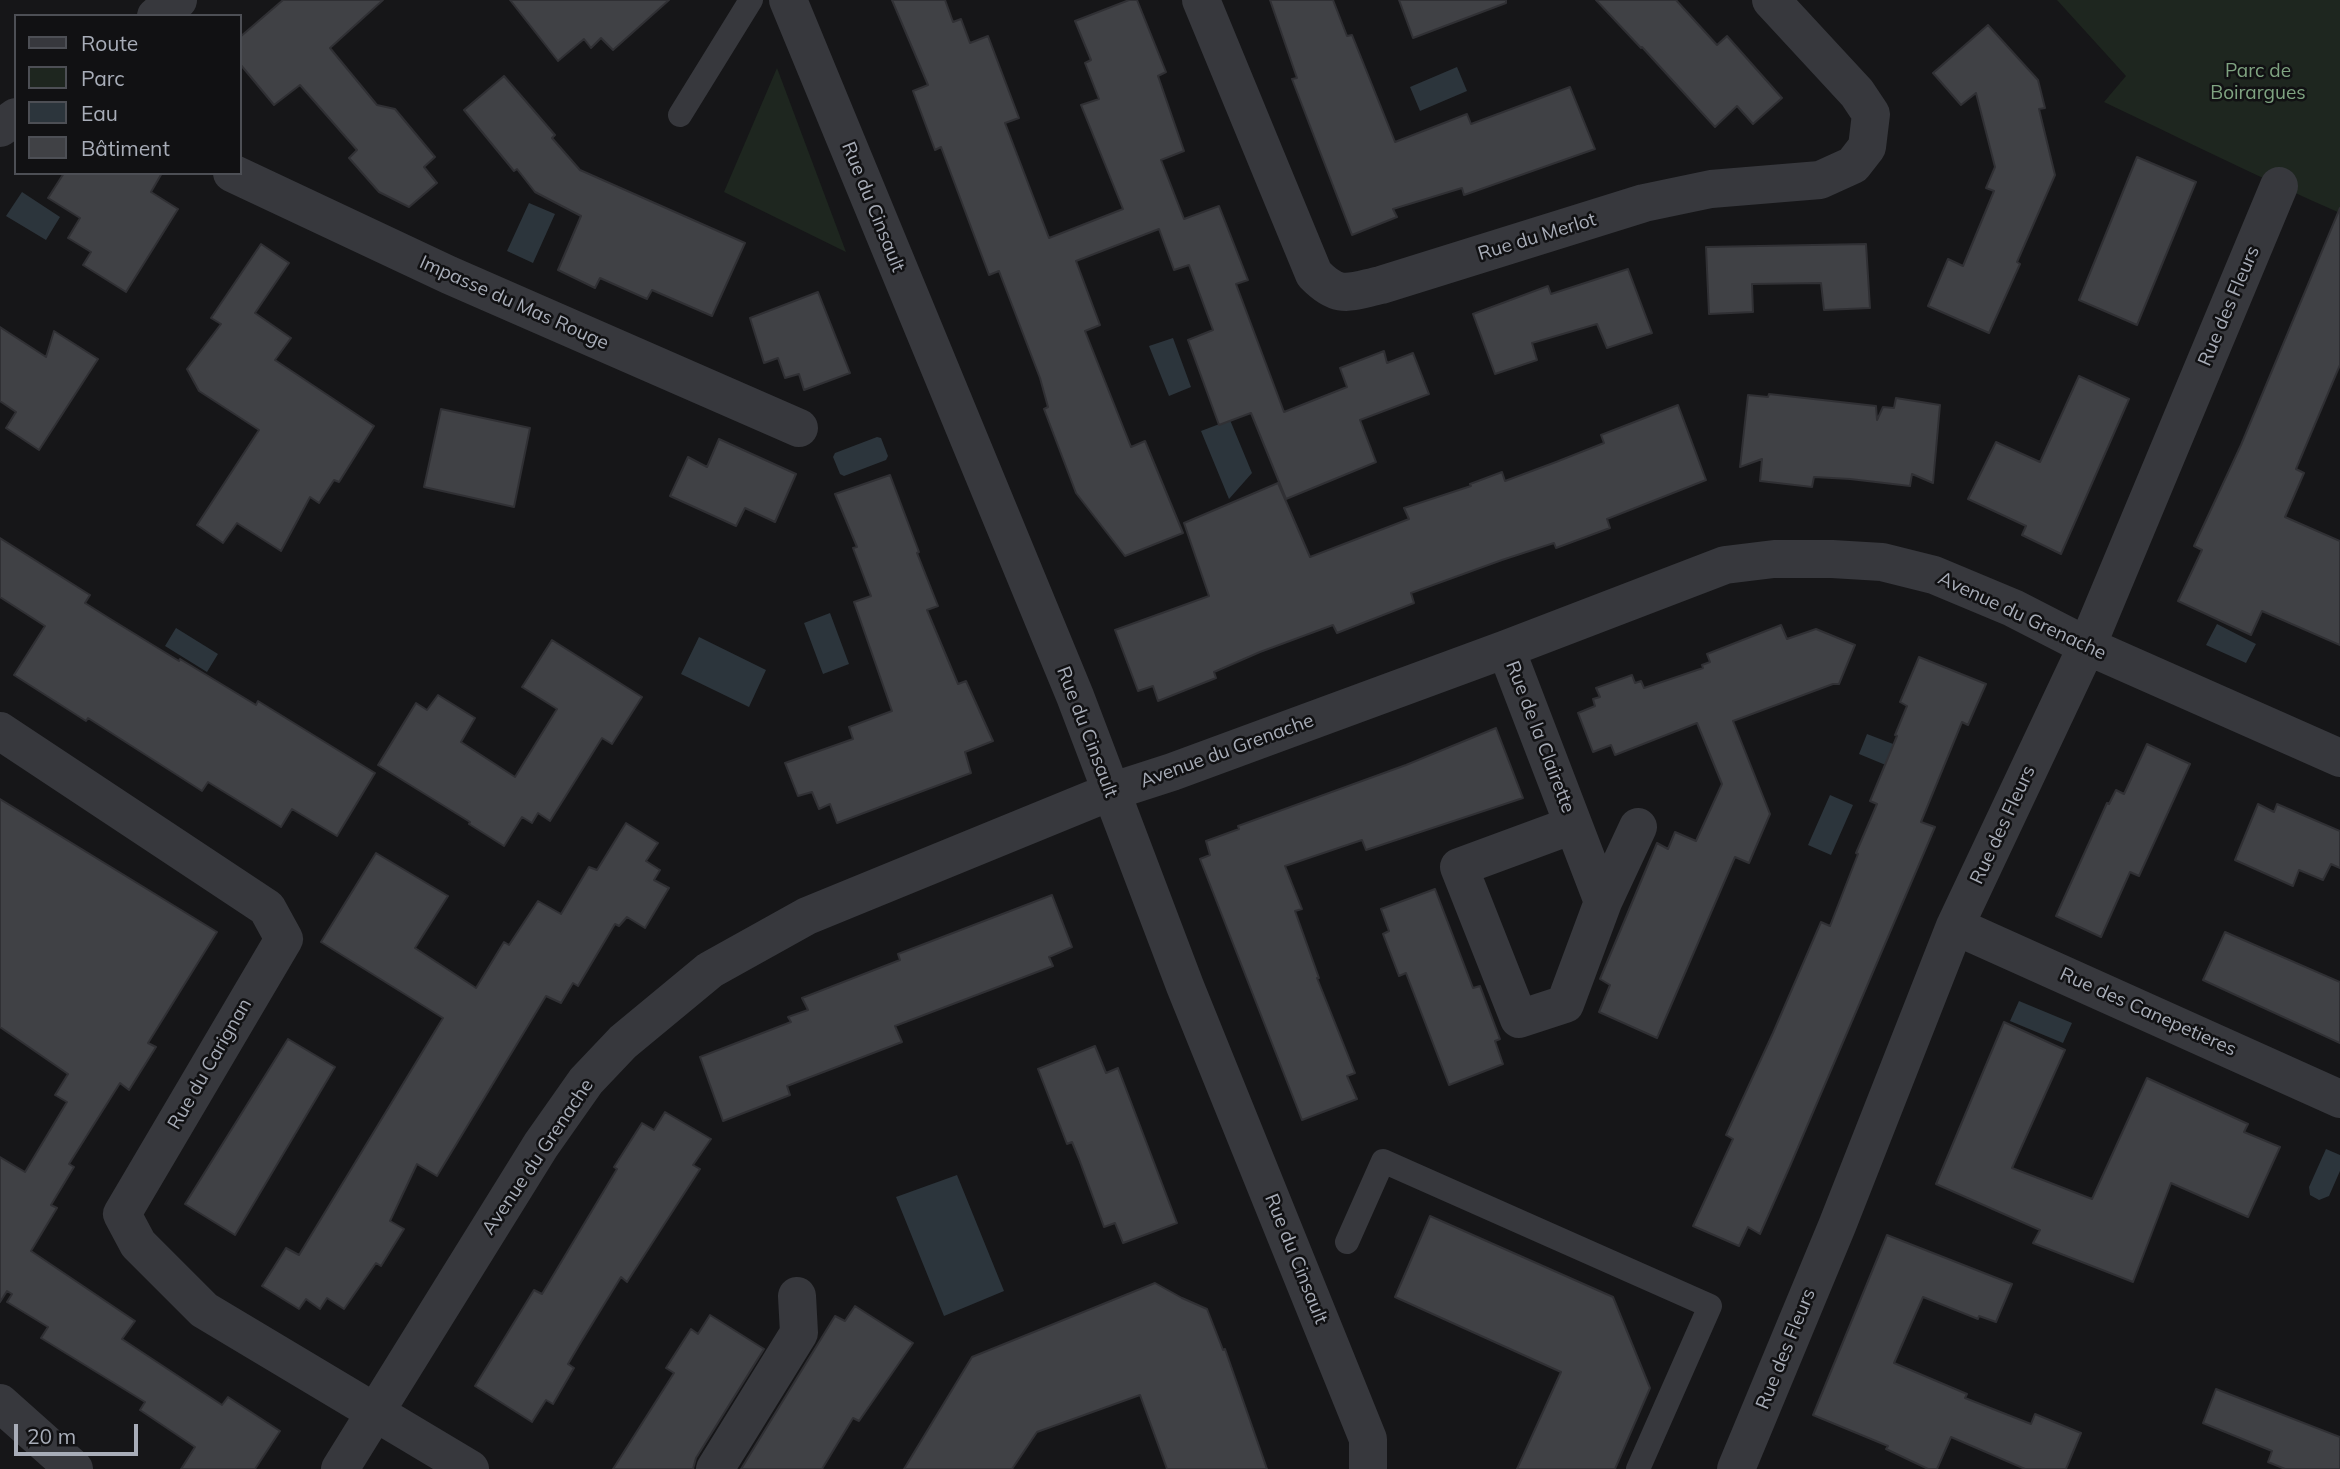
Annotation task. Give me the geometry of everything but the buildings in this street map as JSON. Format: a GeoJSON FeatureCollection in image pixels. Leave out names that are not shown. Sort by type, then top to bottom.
{"type":"FeatureCollection","features":[{"type":"Feature","properties":{"kind":"street"},"geometry":{"type":"LineString","coordinates":[[159,14],[178,0]]}},
{"type":"Feature","properties":{"kind":"street","name":"Rue du Cinsault"},"geometry":{"type":"LineString","coordinates":[[788,0],[1075,696],[1196,1012],[1368,1439],[1368,1469]]}},
{"type":"Feature","properties":{"kind":"street","name":"Rue du Merlot"},"geometry":{"type":"LineString","coordinates":[[1201,0],[1314,274],[1327,288],[1343,293],[1381,285],[1644,203],[1711,189],[1820,180],[1853,165],[1867,147],[1871,114],[1857,93],[1771,0]]}},
{"type":"Feature","properties":{"kind":"street","name":"Impasse du Mas Rouge"},"geometry":{"type":"LineString","coordinates":[[236,175],[449,275],[799,428]]}},
{"type":"Feature","properties":{"kind":"street","name":"Rue des Fleurs"},"geometry":{"type":"LineString","coordinates":[[1736,1469],[1837,1226],[1955,926],[2087,646],[2279,186]]}},
{"type":"Feature","properties":{"kind":"street","name":"Avenue du Grenache"},"geometry":{"type":"LineString","coordinates":[[340,1469],[541,1145],[586,1081],[623,1042],[710,970],[807,916],[1110,792],[1172,772],[1506,649],[1725,565],[1774,559],[1882,562],[1934,575],[2013,608],[2087,646],[2340,758]]}},
{"type":"Feature","properties":{"kind":"street","name":"Rue de la Clairette"},"geometry":{"type":"LineString","coordinates":[[1506,649],[1603,902]]}},
{"type":"Feature","properties":{"kind":"street","name":"Rue du Carignan"},"geometry":{"type":"LineString","coordinates":[[0,731],[267,908],[284,939],[122,1214],[138,1244],[204,1310],[375,1412]]}},
{"type":"Feature","properties":{"kind":"street","name":"Rue de la Clairette"},"geometry":{"type":"LineString","coordinates":[[1573,825],[1458,867],[1519,1019],[1565,1004],[1603,902],[1637,827]]}},
{"type":"Feature","properties":{"kind":"street","name":"Rue des Canepetieres"},"geometry":{"type":"LineString","coordinates":[[1955,926],[2340,1099]]}},
{"type":"Feature","properties":{"kind":"street"},"geometry":{"type":"LineString","coordinates":[[715,1469],[799,1333],[797,1296]]}},
{"type":"Feature","properties":{"kind":"street"},"geometry":{"type":"LineString","coordinates":[[0,1403],[74,1469]]}},
{"type":"Feature","properties":{"kind":"street"},"geometry":{"type":"LineString","coordinates":[[375,1412],[470,1469]]}},
{"type":"Feature","properties":{"kind":"lane"},"geometry":{"type":"LineString","coordinates":[[680,115],[751,0]]}},
{"type":"Feature","properties":{"kind":"lane"},"geometry":{"type":"LineString","coordinates":[[1347,1242],[1382,1161],[1710,1306],[1638,1469]]}},
{"type":"Feature","properties":{"kind":"green space","name":"Parc de Boirargues"},"geometry":{"type":"Polygon","coordinates":[[[2057,0],[2340,0],[2340,213],[2104,102],[2126,76],[2057,0]]]}},
{"type":"Feature","properties":{"kind":"green space"},"geometry":{"type":"Polygon","coordinates":[[[777,68],[846,252],[724,192],[777,68]]]}},
{"type":"Feature","properties":{"kind":"water"},"geometry":{"type":"Polygon","coordinates":[[[1457,67],[1467,91],[1420,111],[1410,87],[1457,67]]]}},
{"type":"Feature","properties":{"kind":"water"},"geometry":{"type":"Polygon","coordinates":[[[22,192],[60,217],[46,240],[6,216],[22,192]]]}},
{"type":"Feature","properties":{"kind":"water"},"geometry":{"type":"Polygon","coordinates":[[[529,203],[555,214],[533,263],[507,251],[529,203]]]}},
{"type":"Feature","properties":{"kind":"water"},"geometry":{"type":"Polygon","coordinates":[[[1173,338],[1191,387],[1169,396],[1149,346],[1173,338]]]}},
{"type":"Feature","properties":{"kind":"water"},"geometry":{"type":"Polygon","coordinates":[[[1230,420],[1252,473],[1229,499],[1201,431],[1230,420]]]}},
{"type":"Feature","properties":{"kind":"water"},"geometry":{"type":"Polygon","coordinates":[[[877,437],[881,438],[888,456],[886,460],[844,476],[840,474],[833,457],[835,453],[877,437]]]}},
{"type":"Feature","properties":{"kind":"water"},"geometry":{"type":"Polygon","coordinates":[[[830,613],[849,664],[823,674],[804,623],[830,613]]]}},
{"type":"Feature","properties":{"kind":"water"},"geometry":{"type":"Polygon","coordinates":[[[2217,624],[2256,644],[2246,663],[2206,645],[2217,624]]]}},
{"type":"Feature","properties":{"kind":"water"},"geometry":{"type":"Polygon","coordinates":[[[176,628],[218,654],[207,672],[165,646],[176,628]]]}},
{"type":"Feature","properties":{"kind":"water"},"geometry":{"type":"Polygon","coordinates":[[[699,637],[766,670],[749,707],[681,674],[699,637]]]}},
{"type":"Feature","properties":{"kind":"water"},"geometry":{"type":"Polygon","coordinates":[[[1867,734],[1914,752],[1905,773],[1859,754],[1867,734]]]}},
{"type":"Feature","properties":{"kind":"water"},"geometry":{"type":"Polygon","coordinates":[[[1830,795],[1853,805],[1831,855],[1808,845],[1830,795]]]}},
{"type":"Feature","properties":{"kind":"water"},"geometry":{"type":"Polygon","coordinates":[[[2019,1001],[2072,1023],[2063,1043],[2010,1021],[2019,1001]]]}},
{"type":"Feature","properties":{"kind":"water"},"geometry":{"type":"Polygon","coordinates":[[[2326,1149],[2340,1155],[2340,1171],[2329,1196],[2319,1200],[2310,1195],[2309,1187],[2326,1149]]]}},
{"type":"Feature","properties":{"kind":"water"},"geometry":{"type":"Polygon","coordinates":[[[957,1175],[1004,1291],[944,1316],[896,1197],[957,1175]]]}}]}
